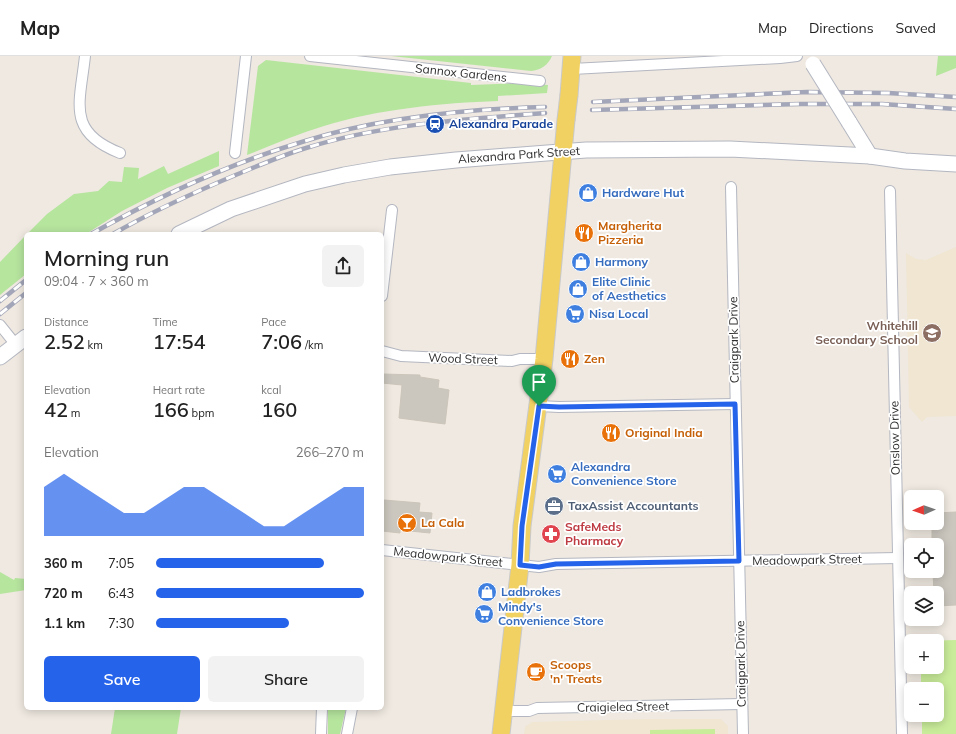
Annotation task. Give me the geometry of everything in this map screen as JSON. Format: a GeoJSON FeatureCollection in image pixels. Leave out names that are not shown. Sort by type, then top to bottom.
{"type":"FeatureCollection","features":[{"type":"Feature","properties":{"kind":"main road"},"geometry":{"type":"LineString","coordinates":[[501,734],[520,565],[522,526],[544,359],[572,62]]}},
{"type":"Feature","properties":{"kind":"street"},"geometry":{"type":"LineString","coordinates":[[85,56],[80,108],[82,124],[88,133],[104,147],[120,153]]}},
{"type":"Feature","properties":{"kind":"street"},"geometry":{"type":"LineString","coordinates":[[236,153],[246,56]]}},
{"type":"Feature","properties":{"kind":"street","name":"Sannox Gardens"},"geometry":{"type":"LineString","coordinates":[[310,56],[540,81]]}},
{"type":"Feature","properties":{"kind":"street"},"geometry":{"type":"LineString","coordinates":[[572,62],[780,58],[797,56]]}},
{"type":"Feature","properties":{"kind":"street"},"geometry":{"type":"LineString","coordinates":[[810,60],[870,156]]}},
{"type":"Feature","properties":{"kind":"street","name":"Alexandra Park Street"},"geometry":{"type":"LineString","coordinates":[[183,232],[231,209],[305,184],[390,167],[456,160],[592,150],[730,149],[870,156],[905,161],[956,164]]}},
{"type":"Feature","properties":{"kind":"street","name":"Craigpark Drive"},"geometry":{"type":"LineString","coordinates":[[731,187],[743,734]]}},
{"type":"Feature","properties":{"kind":"street","name":"Onslow Drive"},"geometry":{"type":"LineString","coordinates":[[890,191],[902,734]]}},
{"type":"Feature","properties":{"kind":"street"},"geometry":{"type":"LineString","coordinates":[[384,279],[392,210]]}},
{"type":"Feature","properties":{"kind":"street"},"geometry":{"type":"LineString","coordinates":[[0,325],[21,341],[0,357]]}},
{"type":"Feature","properties":{"kind":"street","name":"Wood Street"},"geometry":{"type":"LineString","coordinates":[[384,352],[402,356],[512,361],[520,359],[544,359]]}},
{"type":"Feature","properties":{"kind":"street"},"geometry":{"type":"LineString","coordinates":[[539,406],[559,407],[735,404]]}},
{"type":"Feature","properties":{"kind":"street","name":"Meadowpark Street"},"geometry":{"type":"LineString","coordinates":[[384,550],[539,567],[556,564],[898,558]]}},
{"type":"Feature","properties":{"kind":"street","name":"Craigielea Street"},"geometry":{"type":"LineString","coordinates":[[504,711],[529,711],[537,708],[742,704]]}},
{"type":"Feature","properties":{"kind":"street"},"geometry":{"type":"LineString","coordinates":[[321,734],[322,710]]}},
{"type":"Feature","properties":{"kind":"street"},"geometry":{"type":"LineString","coordinates":[[346,734],[352,710]]}},
{"type":"Feature","properties":{"kind":"shaded area","name":"Whitehill Secondary School"},"geometry":{"type":"Polygon","coordinates":[[[956,247],[956,416],[927,417],[922,422],[909,407],[906,253],[916,259],[926,260],[956,247]]]}},
{"type":"Feature","properties":{"kind":"shaded area"},"geometry":{"type":"Polygon","coordinates":[[[721,719],[728,726],[728,734],[524,734],[525,727],[532,722],[721,719]]]}},
{"type":"Feature","properties":{"kind":"green space"},"geometry":{"type":"Polygon","coordinates":[[[391,56],[552,56],[544,66],[538,70],[531,71],[391,56]]]}},
{"type":"Feature","properties":{"kind":"green space"},"geometry":{"type":"Polygon","coordinates":[[[938,56],[956,56],[956,68],[936,76],[938,56]]]}},
{"type":"Feature","properties":{"kind":"green space"},"geometry":{"type":"Polygon","coordinates":[[[266,60],[471,83],[471,85],[520,83],[548,85],[547,93],[498,96],[498,101],[433,105],[366,115],[305,132],[247,155],[258,66],[266,60]]]}},
{"type":"Feature","properties":{"kind":"green space"},"geometry":{"type":"Polygon","coordinates":[[[219,151],[219,166],[167,188],[122,211],[89,232],[29,232],[47,214],[74,194],[98,191],[109,181],[122,182],[124,167],[139,168],[138,179],[164,166],[168,174],[219,151]]]}},
{"type":"Feature","properties":{"kind":"green space"},"geometry":{"type":"Polygon","coordinates":[[[24,237],[24,276],[0,295],[0,262],[24,237]]]}},
{"type":"Feature","properties":{"kind":"green space"},"geometry":{"type":"Polygon","coordinates":[[[0,572],[14,580],[15,578],[24,579],[24,590],[0,594],[0,572]]]}},
{"type":"Feature","properties":{"kind":"green space"},"geometry":{"type":"Polygon","coordinates":[[[944,640],[956,640],[956,734],[922,734],[922,722],[944,722],[944,682],[921,682],[921,674],[944,674],[944,640]]]}},
{"type":"Feature","properties":{"kind":"green space"},"geometry":{"type":"Polygon","coordinates":[[[115,710],[181,710],[177,734],[111,734],[115,710]]]}},
{"type":"Feature","properties":{"kind":"green space"},"geometry":{"type":"Polygon","coordinates":[[[328,710],[346,710],[340,734],[328,734],[328,710]]]}},
{"type":"Feature","properties":{"kind":"green space"},"geometry":{"type":"Polygon","coordinates":[[[715,729],[715,734],[650,734],[650,730],[715,729]]]}},
{"type":"Feature","properties":{"kind":"building"},"geometry":{"type":"Polygon","coordinates":[[[384,374],[420,375],[420,377],[439,380],[438,388],[449,390],[445,424],[399,418],[402,385],[384,383],[384,374]]]}},
{"type":"Feature","properties":{"kind":"building","name":"La Cala"},"geometry":{"type":"Polygon","coordinates":[[[384,500],[420,503],[419,512],[432,513],[430,533],[400,530],[400,533],[384,531],[384,500]]]}},
{"type":"Feature","properties":{"kind":"building"},"geometry":{"type":"Polygon","coordinates":[[[956,512],[956,605],[944,606],[944,586],[934,586],[933,578],[944,578],[944,538],[932,538],[932,530],[944,530],[944,513],[956,512]]]}},
{"type":"Feature","properties":{"kind":"railway"},"geometry":{"type":"LineString","coordinates":[[593,102],[807,92],[888,93],[956,97]]}},
{"type":"Feature","properties":{"kind":"railway"},"geometry":{"type":"LineString","coordinates":[[592,110],[801,104],[882,104],[956,109]]}},
{"type":"Feature","properties":{"kind":"railway"},"geometry":{"type":"LineString","coordinates":[[95,232],[169,194],[223,170],[250,159],[333,133],[363,126],[424,116],[485,110],[545,107]]}},
{"type":"Feature","properties":{"kind":"railway"},"geometry":{"type":"LineString","coordinates":[[117,232],[206,188],[272,160],[306,148],[365,133],[394,128],[455,120],[545,113]]}},
{"type":"Feature","properties":{"kind":"railway"},"geometry":{"type":"LineString","coordinates":[[0,301],[24,282]]}},
{"type":"Feature","properties":{"kind":"railway"},"geometry":{"type":"LineString","coordinates":[[0,314],[24,295]]}},
{"type":"Feature","properties":{"kind":"place","name":"Alexandra Parade"},"geometry":{"type":"Point","coordinates":[435,124]}},
{"type":"Feature","properties":{"kind":"place","name":"Hardware Hut"},"geometry":{"type":"Point","coordinates":[588,193]}},
{"type":"Feature","properties":{"kind":"place","name":"Margherita Pizzeria"},"geometry":{"type":"Point","coordinates":[584,233]}},
{"type":"Feature","properties":{"kind":"place","name":"Harmony"},"geometry":{"type":"Point","coordinates":[581,262]}},
{"type":"Feature","properties":{"kind":"place","name":"Elite Clinic of Aesthetics"},"geometry":{"type":"Point","coordinates":[578,289]}},
{"type":"Feature","properties":{"kind":"place","name":"Nisa Local"},"geometry":{"type":"Point","coordinates":[575,314]}},
{"type":"Feature","properties":{"kind":"place","name":"Whitehill Secondary School"},"geometry":{"type":"Point","coordinates":[932,333]}},
{"type":"Feature","properties":{"kind":"place","name":"Zen"},"geometry":{"type":"Point","coordinates":[570,359]}},
{"type":"Feature","properties":{"kind":"place","name":"Original India"},"geometry":{"type":"Point","coordinates":[611,433]}},
{"type":"Feature","properties":{"kind":"place","name":"Alexandra Convenience Store"},"geometry":{"type":"Point","coordinates":[557,474]}},
{"type":"Feature","properties":{"kind":"place","name":"TaxAssist Accountants"},"geometry":{"type":"Point","coordinates":[554,506]}},
{"type":"Feature","properties":{"kind":"place","name":"La Cala"},"geometry":{"type":"Point","coordinates":[407,523]}},
{"type":"Feature","properties":{"kind":"place","name":"SafeMeds Pharmacy"},"geometry":{"type":"Point","coordinates":[551,534]}},
{"type":"Feature","properties":{"kind":"place","name":"Ladbrokes"},"geometry":{"type":"Point","coordinates":[487,592]}},
{"type":"Feature","properties":{"kind":"place","name":"Mindy's Convenience Store"},"geometry":{"type":"Point","coordinates":[484,614]}},
{"type":"Feature","properties":{"kind":"place","name":"Scoops 'n' Treats"},"geometry":{"type":"Point","coordinates":[536,672]}},
{"type":"Feature","properties":{"kind":"route"},"geometry":{"type":"LineString","coordinates":[[735,404],[739,561],[556,564],[539,567],[520,565],[522,526],[539,406],[559,407],[735,404]]}}]}
